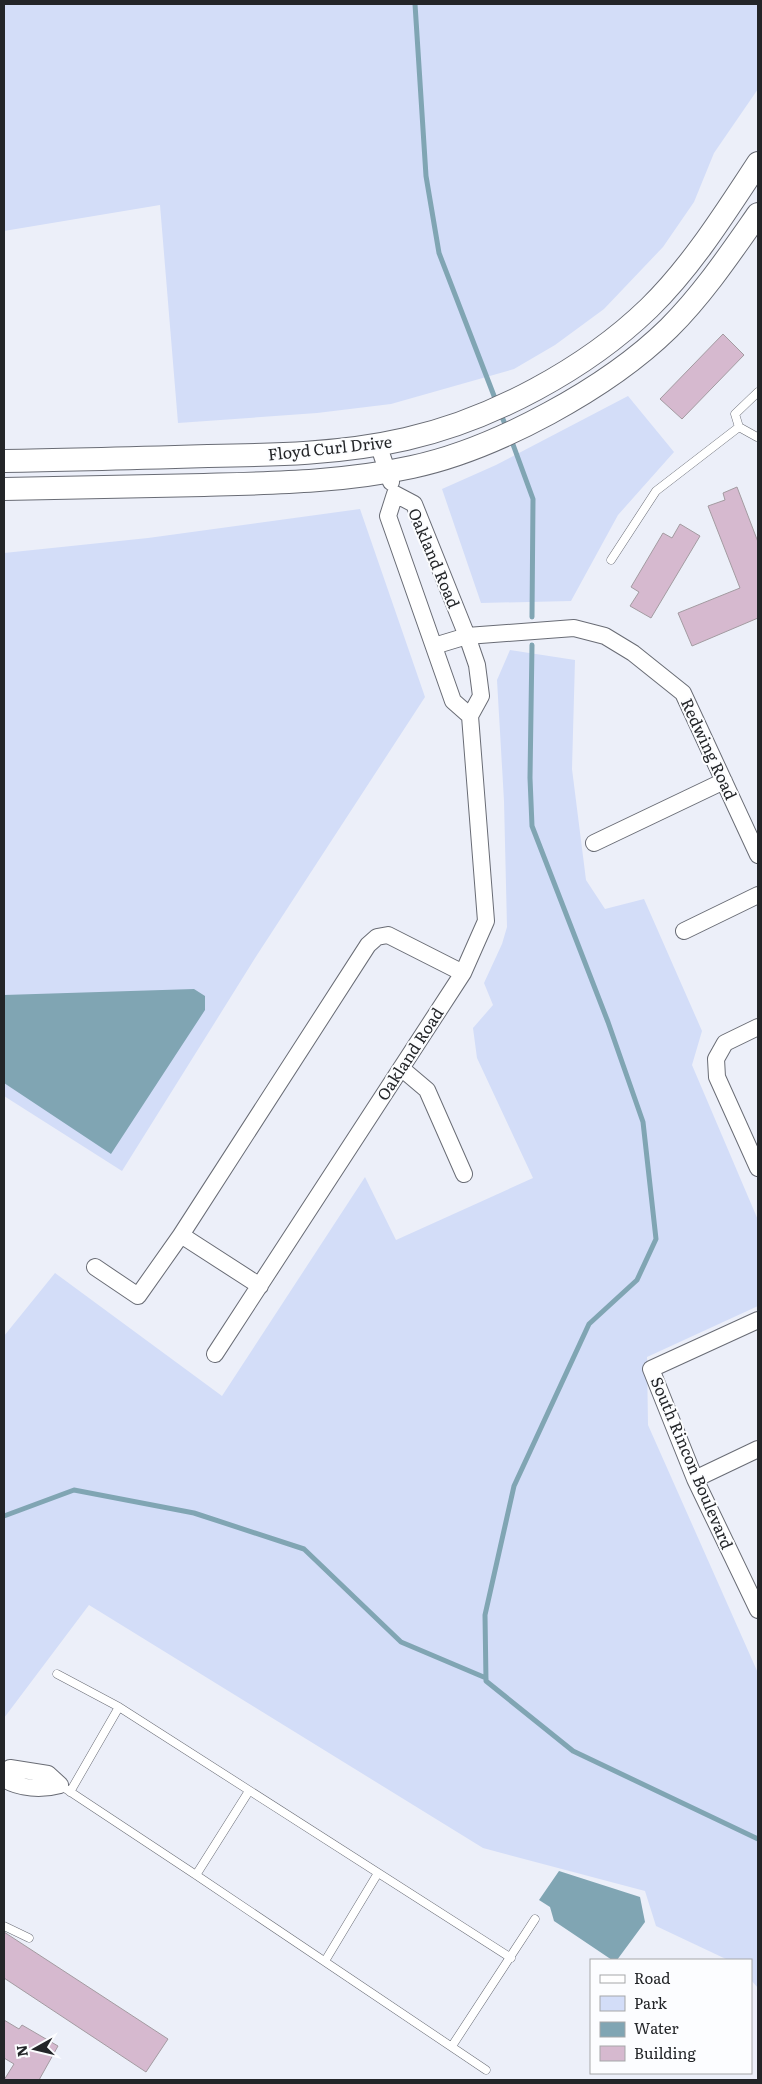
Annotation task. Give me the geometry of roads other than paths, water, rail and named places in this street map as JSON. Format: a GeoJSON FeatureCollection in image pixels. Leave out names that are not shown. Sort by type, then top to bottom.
{"type":"FeatureCollection","features":[{"type":"Feature","properties":{"kind":"street","name":"Floyd Curl Drive"},"geometry":{"type":"LineString","coordinates":[[4,461],[294,454],[408,439],[471,419],[524,395],[577,364],[649,308],[691,260],[758,163]]}},
{"type":"Feature","properties":{"kind":"street","name":"Floyd Curl Drive"},"geometry":{"type":"LineString","coordinates":[[4,490],[296,482],[387,472],[414,466],[481,445],[537,420],[592,387],[635,357],[669,328],[714,278],[758,214]]}},
{"type":"Feature","properties":{"kind":"street"},"geometry":{"type":"LineString","coordinates":[[378,444],[395,494]]}},
{"type":"Feature","properties":{"kind":"street","name":"Oakland Road"},"geometry":{"type":"LineString","coordinates":[[215,1354],[463,973],[486,921],[470,716],[482,696],[477,665],[414,504],[395,494],[388,516],[453,701],[470,716]]}},
{"type":"Feature","properties":{"kind":"street","name":"Redwing Road"},"geometry":{"type":"LineString","coordinates":[[434,646],[467,636],[574,628],[605,636],[633,653],[682,693],[758,855]]}},
{"type":"Feature","properties":{"kind":"street"},"geometry":{"type":"LineString","coordinates":[[594,843],[724,781]]}},
{"type":"Feature","properties":{"kind":"street"},"geometry":{"type":"LineString","coordinates":[[684,931],[758,895]]}},
{"type":"Feature","properties":{"kind":"street"},"geometry":{"type":"LineString","coordinates":[[95,1267],[138,1296],[181,1236],[368,944],[377,937],[388,935],[463,973]]}},
{"type":"Feature","properties":{"kind":"street"},"geometry":{"type":"LineString","coordinates":[[758,1027],[725,1043],[716,1058],[717,1077],[758,1168]]}},
{"type":"Feature","properties":{"kind":"street"},"geometry":{"type":"LineString","coordinates":[[401,1068],[427,1090],[464,1174]]}},
{"type":"Feature","properties":{"kind":"street"},"geometry":{"type":"LineString","coordinates":[[181,1236],[260,1286]]}},
{"type":"Feature","properties":{"kind":"street","name":"South Rincon Boulevard"},"geometry":{"type":"LineString","coordinates":[[758,1320],[651,1369],[695,1479],[752,1583],[758,1610]]}},
{"type":"Feature","properties":{"kind":"street"},"geometry":{"type":"LineString","coordinates":[[695,1479],[758,1449]]}},
{"type":"Feature","properties":{"kind":"street"},"geometry":{"type":"LineString","coordinates":[[4,1773],[10,1768],[48,1774],[65,1789]]}},
{"type":"Feature","properties":{"kind":"street"},"geometry":{"type":"LineString","coordinates":[[4,1779],[10,1783],[45,1789],[65,1789]]}},
{"type":"Feature","properties":{"kind":"lane"},"geometry":{"type":"LineString","coordinates":[[758,392],[735,414],[739,427],[758,438]]}},
{"type":"Feature","properties":{"kind":"lane"},"geometry":{"type":"LineString","coordinates":[[611,560],[656,491],[739,427]]}},
{"type":"Feature","properties":{"kind":"lane"},"geometry":{"type":"LineString","coordinates":[[57,1674],[119,1707],[510,1958]]}},
{"type":"Feature","properties":{"kind":"lane"},"geometry":{"type":"LineString","coordinates":[[119,1707],[65,1789],[196,1874],[486,2070]]}},
{"type":"Feature","properties":{"kind":"lane"},"geometry":{"type":"LineString","coordinates":[[196,1874],[250,1791]]}},
{"type":"Feature","properties":{"kind":"lane"},"geometry":{"type":"LineString","coordinates":[[325,1961],[378,1873]]}},
{"type":"Feature","properties":{"kind":"lane"},"geometry":{"type":"LineString","coordinates":[[452,2046],[536,1919]]}},
{"type":"Feature","properties":{"kind":"lane"},"geometry":{"type":"LineString","coordinates":[[4,1926],[29,1938]]}},
{"type":"Feature","properties":{"kind":"water"},"geometry":{"type":"Polygon","coordinates":[[[194,989],[205,996],[205,1010],[111,1154],[4,1083],[4,995],[194,989]]]}},
{"type":"Feature","properties":{"kind":"water"},"geometry":{"type":"Polygon","coordinates":[[[559,1871],[640,1897],[645,1922],[618,1959],[611,1959],[554,1921],[550,1907],[539,1900],[559,1871]]]}},
{"type":"Feature","properties":{"kind":"waterway"},"geometry":{"type":"LineString","coordinates":[[415,4],[426,176],[439,253],[496,401]]}},
{"type":"Feature","properties":{"kind":"waterway"},"geometry":{"type":"LineString","coordinates":[[500,412],[507,429]]}},
{"type":"Feature","properties":{"kind":"waterway"},"geometry":{"type":"LineString","coordinates":[[511,439],[533,499],[532,617]]}},
{"type":"Feature","properties":{"kind":"waterway"},"geometry":{"type":"LineString","coordinates":[[486,1681],[485,1615],[514,1486],[589,1324],[637,1280],[656,1239],[643,1122],[608,1022],[532,826],[530,778],[532,645]]}},
{"type":"Feature","properties":{"kind":"waterway"},"geometry":{"type":"LineString","coordinates":[[4,1516],[74,1490],[194,1513],[304,1549],[401,1642],[486,1678],[486,1681],[573,1751],[758,1839]]}}]}
